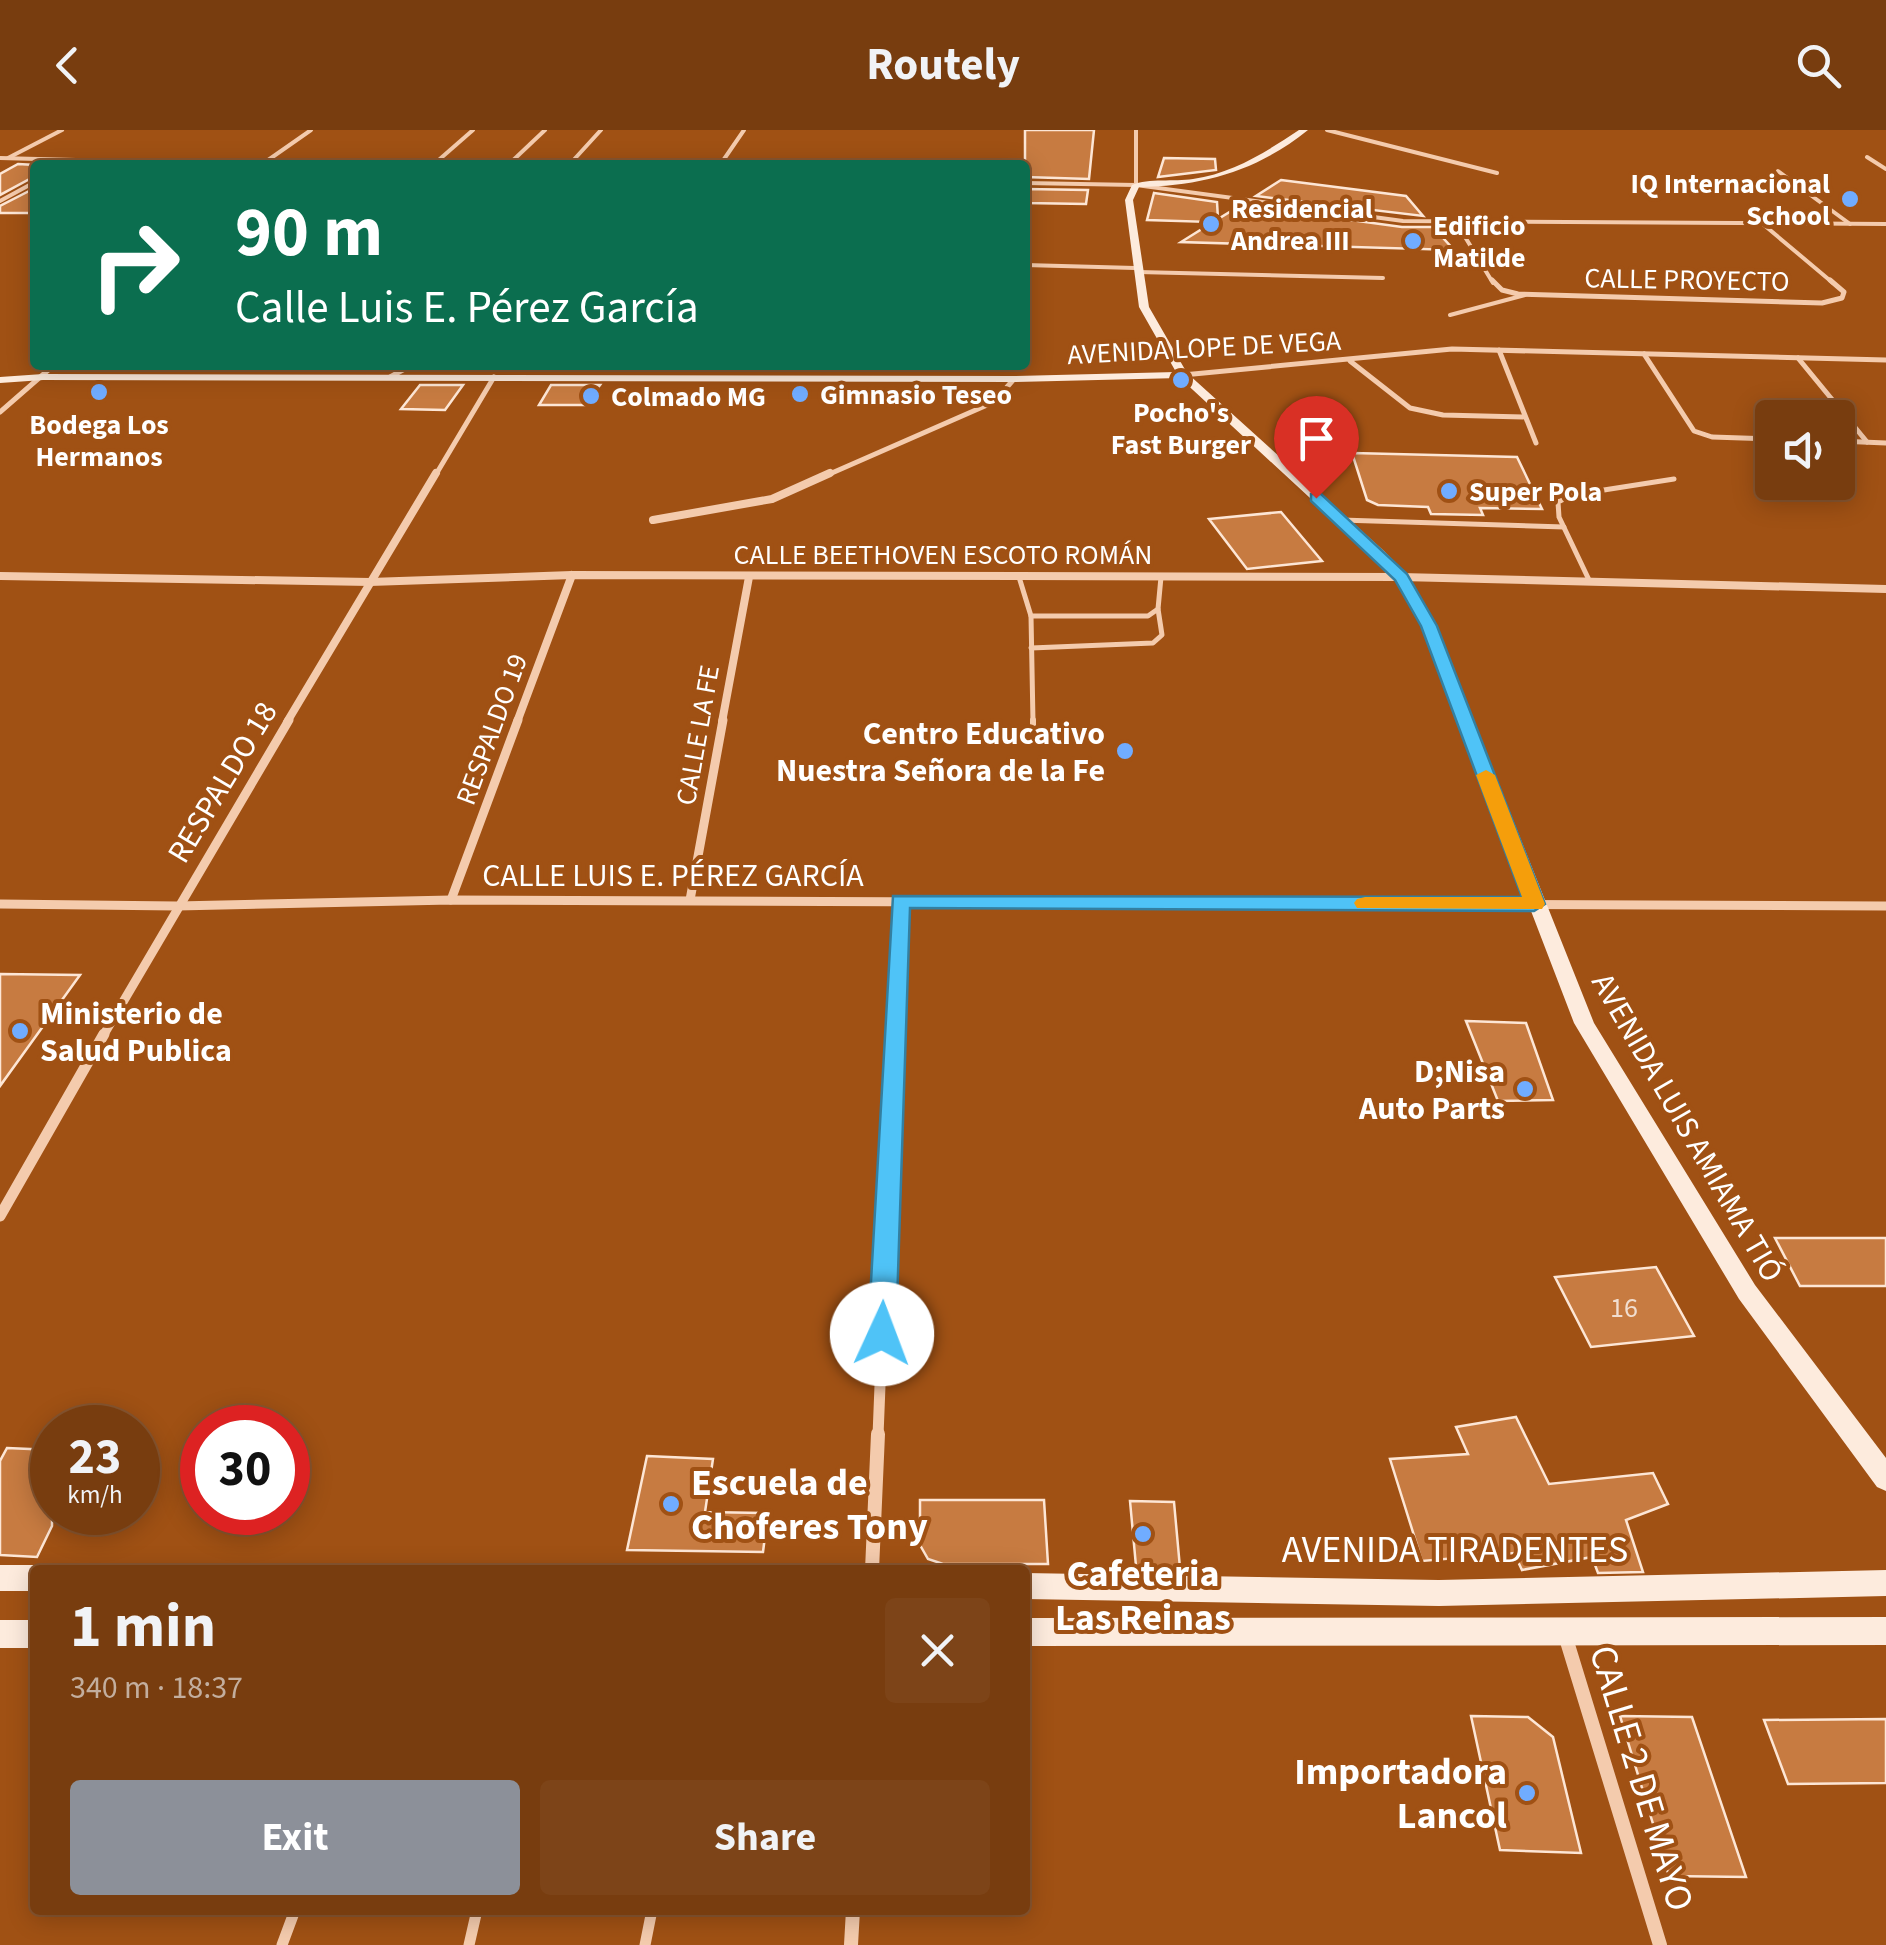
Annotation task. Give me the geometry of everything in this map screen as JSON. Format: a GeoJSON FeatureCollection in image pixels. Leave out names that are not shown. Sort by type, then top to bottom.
{"type":"FeatureCollection","features":[{"type":"Feature","properties":{"kind":"main road"},"geometry":{"type":"LineString","coordinates":[[1136,185],[1214,181],[1249,167],[1304,130]]}},
{"type":"Feature","properties":{"kind":"main road","name":"AVENIDA LUIS AMIAMA TIÓ"},"geometry":{"type":"LineString","coordinates":[[1136,185],[1129,200],[1144,307],[1184,375],[1401,577],[1429,626],[1534,904],[1584,1023],[1747,1292],[1886,1479]]}},
{"type":"Feature","properties":{"kind":"main road","name":"AVENIDA LOPE DE VEGA"},"geometry":{"type":"LineString","coordinates":[[0,372],[43,376]]}},
{"type":"Feature","properties":{"kind":"main road","name":"AVENIDA LOPE DE VEGA"},"geometry":{"type":"LineString","coordinates":[[0,380],[43,376],[1014,379],[1184,375]]}},
{"type":"Feature","properties":{"kind":"main road"},"geometry":{"type":"LineString","coordinates":[[0,1578],[30,1578]]}},
{"type":"Feature","properties":{"kind":"main road","name":"AVENIDA TIRADENTES"},"geometry":{"type":"LineString","coordinates":[[1030,1586],[1439,1593],[1886,1583]]}},
{"type":"Feature","properties":{"kind":"main road"},"geometry":{"type":"LineString","coordinates":[[1030,1632],[1886,1631]]}},
{"type":"Feature","properties":{"kind":"main road"},"geometry":{"type":"LineString","coordinates":[[0,1634],[30,1634]]}},
{"type":"Feature","properties":{"kind":"street"},"geometry":{"type":"LineString","coordinates":[[3,158],[62,130]]}},
{"type":"Feature","properties":{"kind":"street"},"geometry":{"type":"LineString","coordinates":[[268,160],[310,130]]}},
{"type":"Feature","properties":{"kind":"street"},"geometry":{"type":"LineString","coordinates":[[439,160],[474,130]]}},
{"type":"Feature","properties":{"kind":"street"},"geometry":{"type":"LineString","coordinates":[[723,160],[744,130]]}},
{"type":"Feature","properties":{"kind":"street"},"geometry":{"type":"LineString","coordinates":[[1136,130],[1136,185]]}},
{"type":"Feature","properties":{"kind":"street"},"geometry":{"type":"LineString","coordinates":[[1327,130],[1497,173]]}},
{"type":"Feature","properties":{"kind":"street"},"geometry":{"type":"LineString","coordinates":[[1868,157],[1886,169]]}},
{"type":"Feature","properties":{"kind":"street"},"geometry":{"type":"LineString","coordinates":[[3,158],[75,160]]}},
{"type":"Feature","properties":{"kind":"street"},"geometry":{"type":"LineString","coordinates":[[1778,172],[1851,224]]}},
{"type":"Feature","properties":{"kind":"street"},"geometry":{"type":"LineString","coordinates":[[1030,183],[1136,185],[1364,217],[1456,222],[1886,224]]}},
{"type":"Feature","properties":{"kind":"street"},"geometry":{"type":"LineString","coordinates":[[0,201],[30,185]]}},
{"type":"Feature","properties":{"kind":"street"},"geometry":{"type":"LineString","coordinates":[[1456,222],[1494,284],[1525,295]]}},
{"type":"Feature","properties":{"kind":"street","name":"CALLE PROYECTO"},"geometry":{"type":"LineString","coordinates":[[1525,295],[1822,303],[1842,298],[1844,292],[1764,224]]}},
{"type":"Feature","properties":{"kind":"street"},"geometry":{"type":"LineString","coordinates":[[1030,265],[1136,270]]}},
{"type":"Feature","properties":{"kind":"street","name":"AVENIDA LOPE DE VEGA"},"geometry":{"type":"LineString","coordinates":[[1184,375],[1452,349],[1886,360]]}},
{"type":"Feature","properties":{"kind":"street"},"geometry":{"type":"LineString","coordinates":[[1499,350],[1536,443]]}},
{"type":"Feature","properties":{"kind":"street"},"geometry":{"type":"LineString","coordinates":[[1644,354],[1694,431],[1755,438]]}},
{"type":"Feature","properties":{"kind":"street"},"geometry":{"type":"LineString","coordinates":[[1798,358],[1866,442]]}},
{"type":"Feature","properties":{"kind":"street"},"geometry":{"type":"LineString","coordinates":[[1350,360],[1410,408],[1443,415],[1524,417]]}},
{"type":"Feature","properties":{"kind":"street"},"geometry":{"type":"LineString","coordinates":[[0,412],[49,370]]}},
{"type":"Feature","properties":{"kind":"street"},"geometry":{"type":"LineString","coordinates":[[390,377],[403,370]]}},
{"type":"Feature","properties":{"kind":"street","name":"RESPALDO 18"},"geometry":{"type":"LineString","coordinates":[[0,1216],[177,906],[494,377]]}},
{"type":"Feature","properties":{"kind":"street"},"geometry":{"type":"LineString","coordinates":[[652,520],[772,500],[994,402],[1014,379]]}},
{"type":"Feature","properties":{"kind":"street"},"geometry":{"type":"LineString","coordinates":[[1855,442],[1886,443]]}},
{"type":"Feature","properties":{"kind":"street","name":"CALLE BEETHOVEN ESCOTO ROMÁN"},"geometry":{"type":"LineString","coordinates":[[0,576],[370,582],[572,575],[1401,577],[1886,590]]}},
{"type":"Feature","properties":{"kind":"street","name":"RESPALDO 19"},"geometry":{"type":"LineString","coordinates":[[451,900],[572,575]]}},
{"type":"Feature","properties":{"kind":"street","name":"CALLE LA FE"},"geometry":{"type":"LineString","coordinates":[[690,900],[749,577]]}},
{"type":"Feature","properties":{"kind":"street","name":"CALLE LUIS E. PÉREZ GARCÍA"},"geometry":{"type":"LineString","coordinates":[[0,904],[177,906],[690,900],[1886,906]]}},
{"type":"Feature","properties":{"kind":"street"},"geometry":{"type":"LineString","coordinates":[[872,1565],[900,901]]}},
{"type":"Feature","properties":{"kind":"street","name":"CALLE 2 DE MAYO"},"geometry":{"type":"LineString","coordinates":[[1562,1630],[1660,1945]]}},
{"type":"Feature","properties":{"kind":"street"},"geometry":{"type":"LineString","coordinates":[[851,1945],[853,1915]]}},
{"type":"Feature","properties":{"kind":"lane"},"geometry":{"type":"LineString","coordinates":[[513,160],[545,130]]}},
{"type":"Feature","properties":{"kind":"lane"},"geometry":{"type":"LineString","coordinates":[[574,160],[601,130]]}},
{"type":"Feature","properties":{"kind":"lane"},"geometry":{"type":"LineString","coordinates":[[1136,270],[1383,278]]}},
{"type":"Feature","properties":{"kind":"lane"},"geometry":{"type":"LineString","coordinates":[[1450,316],[1525,295]]}},
{"type":"Feature","properties":{"kind":"lane"},"geometry":{"type":"LineString","coordinates":[[1590,582],[1564,527],[1558,502],[1572,495],[1674,480]]}},
{"type":"Feature","properties":{"kind":"lane"},"geometry":{"type":"LineString","coordinates":[[1341,520],[1564,527]]}},
{"type":"Feature","properties":{"kind":"lane"},"geometry":{"type":"LineString","coordinates":[[1019,577],[1031,616],[1033,740]]}},
{"type":"Feature","properties":{"kind":"lane"},"geometry":{"type":"LineString","coordinates":[[1032,648],[1153,642],[1162,635],[1158,609],[1161,577]]}},
{"type":"Feature","properties":{"kind":"lane"},"geometry":{"type":"LineString","coordinates":[[1031,616],[1148,616],[1158,609]]}},
{"type":"Feature","properties":{"kind":"lane"},"geometry":{"type":"LineString","coordinates":[[282,1945],[294,1915]]}},
{"type":"Feature","properties":{"kind":"lane"},"geometry":{"type":"LineString","coordinates":[[469,1945],[476,1915]]}},
{"type":"Feature","properties":{"kind":"lane"},"geometry":{"type":"LineString","coordinates":[[646,1945],[651,1915]]}},
{"type":"Feature","properties":{"kind":"building"},"geometry":{"type":"Polygon","coordinates":[[[1025,130],[1094,130],[1089,179],[1030,177],[1030,160],[1025,160],[1025,130]]]}},
{"type":"Feature","properties":{"kind":"building"},"geometry":{"type":"Polygon","coordinates":[[[1164,158],[1215,159],[1216,170],[1158,177],[1164,158]]]}},
{"type":"Feature","properties":{"kind":"building"},"geometry":{"type":"Polygon","coordinates":[[[18,164],[30,165],[30,179],[0,195],[0,174],[18,164]]]}},
{"type":"Feature","properties":{"kind":"building"},"geometry":{"type":"Polygon","coordinates":[[[1281,180],[1406,196],[1423,216],[1256,196],[1281,180]]]}},
{"type":"Feature","properties":{"kind":"building"},"geometry":{"type":"Polygon","coordinates":[[[1030,189],[1088,190],[1086,204],[1030,203],[1030,189]]]}},
{"type":"Feature","properties":{"kind":"building"},"geometry":{"type":"Polygon","coordinates":[[[30,191],[30,213],[0,213],[0,206],[30,191]]]}},
{"type":"Feature","properties":{"kind":"building"},"geometry":{"type":"Polygon","coordinates":[[[1154,193],[1217,202],[1218,219],[1241,205],[1402,227],[1433,227],[1454,250],[1181,242],[1213,222],[1147,220],[1154,193]]]}},
{"type":"Feature","properties":{"kind":"building"},"geometry":{"type":"Polygon","coordinates":[[[420,385],[463,385],[445,410],[401,409],[420,385]]]}},
{"type":"Feature","properties":{"kind":"building"},"geometry":{"type":"Polygon","coordinates":[[[551,385],[600,385],[585,405],[539,405],[551,385]]]}},
{"type":"Feature","properties":{"kind":"building","name":"Super Pola"},"geometry":{"type":"Polygon","coordinates":[[[1352,453],[1517,457],[1542,509],[1480,508],[1483,515],[1431,514],[1428,507],[1378,505],[1367,500],[1352,453]]]}},
{"type":"Feature","properties":{"kind":"building"},"geometry":{"type":"Polygon","coordinates":[[[1281,512],[1322,561],[1247,569],[1209,519],[1281,512]]]}},
{"type":"Feature","properties":{"kind":"building","name":"Ministerio de Salud Publica"},"geometry":{"type":"Polygon","coordinates":[[[0,974],[80,975],[0,1086],[0,974]]]}},
{"type":"Feature","properties":{"kind":"building"},"geometry":{"type":"Polygon","coordinates":[[[1466,1021],[1526,1023],[1553,1100],[1498,1101],[1466,1021]]]}},
{"type":"Feature","properties":{"kind":"building"},"geometry":{"type":"Polygon","coordinates":[[[1775,1238],[1886,1238],[1886,1286],[1800,1286],[1775,1238]]]}},
{"type":"Feature","properties":{"kind":"building"},"geometry":{"type":"Polygon","coordinates":[[[1656,1267],[1694,1336],[1591,1347],[1555,1277],[1656,1267]]]}},
{"type":"Feature","properties":{"kind":"building"},"geometry":{"type":"Polygon","coordinates":[[[1516,1417],[1549,1484],[1653,1473],[1668,1504],[1626,1520],[1643,1572],[1598,1573],[1592,1557],[1522,1570],[1514,1553],[1422,1561],[1390,1459],[1468,1454],[1456,1427],[1516,1417]]]}},
{"type":"Feature","properties":{"kind":"building"},"geometry":{"type":"Polygon","coordinates":[[[7,1448],[30,1449],[30,1535],[48,1535],[37,1557],[0,1555],[0,1461],[7,1448]]]}},
{"type":"Feature","properties":{"kind":"building","name":"Escuela de Choferes Tony"},"geometry":{"type":"Polygon","coordinates":[[[647,1456],[713,1459],[705,1512],[768,1513],[763,1552],[627,1550],[647,1456]]]}},
{"type":"Feature","properties":{"kind":"building"},"geometry":{"type":"Polygon","coordinates":[[[920,1500],[1044,1500],[1048,1564],[943,1564],[928,1559],[920,1545],[920,1500]]]}},
{"type":"Feature","properties":{"kind":"building"},"geometry":{"type":"Polygon","coordinates":[[[1130,1501],[1174,1502],[1180,1568],[1136,1566],[1130,1501]]]}},
{"type":"Feature","properties":{"kind":"building","name":"Importadora Lancol"},"geometry":{"type":"Polygon","coordinates":[[[1471,1716],[1528,1717],[1553,1737],[1581,1853],[1500,1850],[1471,1716]]]}},
{"type":"Feature","properties":{"kind":"building"},"geometry":{"type":"Polygon","coordinates":[[[1620,1716],[1692,1717],[1746,1877],[1669,1876],[1620,1716]]]}},
{"type":"Feature","properties":{"kind":"building"},"geometry":{"type":"Polygon","coordinates":[[[1886,1719],[1886,1783],[1788,1784],[1764,1720],[1886,1719]]]}},
{"type":"Feature","properties":{"kind":"slow traffic"},"geometry":{"type":"LineString","coordinates":[[1365,903],[1534,904],[1486,775]]}},
{"type":"Feature","properties":{"kind":"place","name":"IQ Internacional School"},"geometry":{"type":"Point","coordinates":[1850,199]}},
{"type":"Feature","properties":{"kind":"place","name":"Residencial Andrea III"},"geometry":{"type":"Point","coordinates":[1211,224]}},
{"type":"Feature","properties":{"kind":"place","name":"Edificio Matilde"},"geometry":{"type":"Point","coordinates":[1413,241]}},
{"type":"Feature","properties":{"kind":"place","name":"Pocho's Fast Burger"},"geometry":{"type":"Point","coordinates":[1181,380]}},
{"type":"Feature","properties":{"kind":"place","name":"Bodega Los Hermanos"},"geometry":{"type":"Point","coordinates":[99,392]}},
{"type":"Feature","properties":{"kind":"place","name":"Gimnasio Teseo"},"geometry":{"type":"Point","coordinates":[800,394]}},
{"type":"Feature","properties":{"kind":"place","name":"Colmado MG"},"geometry":{"type":"Point","coordinates":[591,396]}},
{"type":"Feature","properties":{"kind":"place","name":"Super Pola"},"geometry":{"type":"Point","coordinates":[1449,491]}},
{"type":"Feature","properties":{"kind":"place","name":"Centro Educativo Nuestra Señora de la Fe"},"geometry":{"type":"Point","coordinates":[1125,751]}},
{"type":"Feature","properties":{"kind":"place","name":"Ministerio de Salud Publica"},"geometry":{"type":"Point","coordinates":[20,1031]}},
{"type":"Feature","properties":{"kind":"place","name":"D;Nisa Auto Parts"},"geometry":{"type":"Point","coordinates":[1525,1089]}},
{"type":"Feature","properties":{"kind":"place","name":"Escuela de Choferes Tony"},"geometry":{"type":"Point","coordinates":[671,1504]}},
{"type":"Feature","properties":{"kind":"place","name":"Cafeteria Las Reinas"},"geometry":{"type":"Point","coordinates":[1143,1534]}},
{"type":"Feature","properties":{"kind":"place","name":"Importadora Lancol"},"geometry":{"type":"Point","coordinates":[1527,1793]}},
{"type":"Feature","properties":{"kind":"route"},"geometry":{"type":"LineString","coordinates":[[882,1334],[900,901],[1534,904],[1429,626],[1401,577],[1316,498]]}}]}
